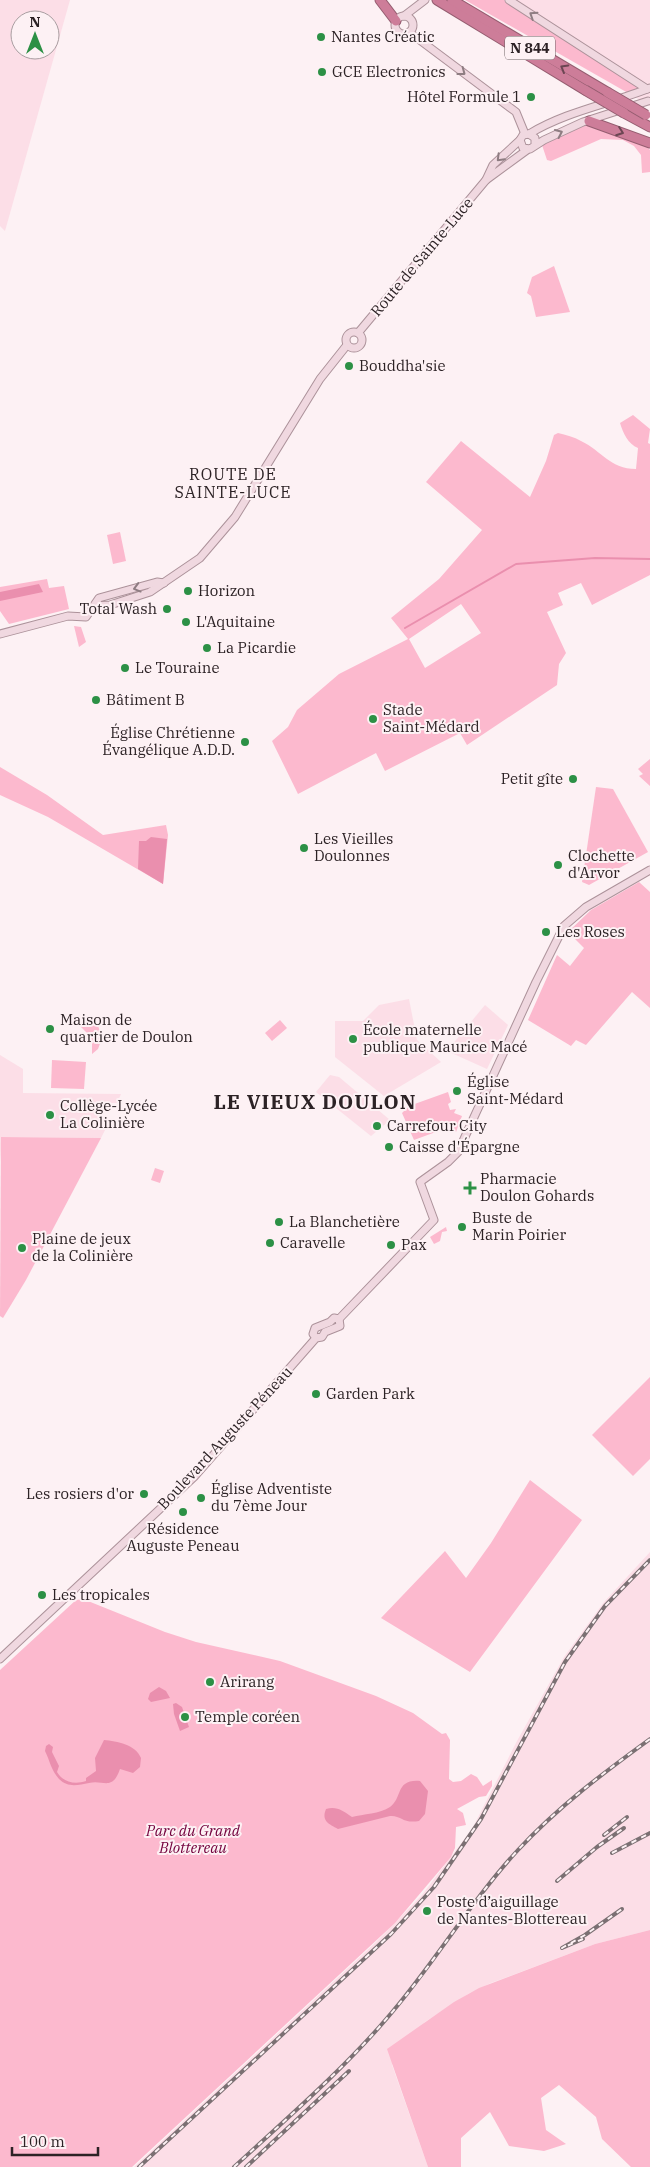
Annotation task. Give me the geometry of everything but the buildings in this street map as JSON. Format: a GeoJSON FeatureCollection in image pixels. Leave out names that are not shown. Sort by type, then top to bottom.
{"type":"FeatureCollection","features":[{"type":"Feature","properties":{"kind":"highway"},"geometry":{"type":"LineString","coordinates":[[380,0],[396,21]]}},
{"type":"Feature","properties":{"kind":"highway","name":"N 844"},"geometry":{"type":"LineString","coordinates":[[437,0],[452,3],[648,116]]}},
{"type":"Feature","properties":{"kind":"highway","name":"N 844"},"geometry":{"type":"LineString","coordinates":[[452,3],[585,90],[650,127]]}},
{"type":"Feature","properties":{"kind":"highway"},"geometry":{"type":"LineString","coordinates":[[588,121],[650,143]]}},
{"type":"Feature","properties":{"kind":"street"},"geometry":{"type":"LineString","coordinates":[[509,0],[647,89],[644,97],[649,101]]}},
{"type":"Feature","properties":{"kind":"street"},"geometry":{"type":"LineString","coordinates":[[409,32],[424,2]]}},
{"type":"Feature","properties":{"kind":"street"},"geometry":{"type":"LineString","coordinates":[[424,2],[396,21],[395,26],[399,32],[409,32],[516,112],[525,136],[521,147],[527,150]]}},
{"type":"Feature","properties":{"kind":"street"},"geometry":{"type":"LineString","coordinates":[[404,16],[410,18],[412,23]]}},
{"type":"Feature","properties":{"kind":"street","name":"Route de Sainte-Luce"},"geometry":{"type":"LineString","coordinates":[[486,180],[493,165],[525,136],[579,112],[647,89]]}},
{"type":"Feature","properties":{"kind":"street"},"geometry":{"type":"LineString","coordinates":[[525,136],[535,138],[535,144],[588,121],[649,101]]}},
{"type":"Feature","properties":{"kind":"street"},"geometry":{"type":"LineString","coordinates":[[588,109],[592,113],[588,121]]}},
{"type":"Feature","properties":{"kind":"street"},"geometry":{"type":"LineString","coordinates":[[579,112],[580,119],[588,121]]}},
{"type":"Feature","properties":{"kind":"street","name":"Route de Sainte-Luce"},"geometry":{"type":"LineString","coordinates":[[358,333],[361,337],[360,344],[354,348],[348,345],[346,338],[348,334],[358,333],[486,180],[535,144]]}},
{"type":"Feature","properties":{"kind":"street","name":"Route de Sainte-Luce"},"geometry":{"type":"LineString","coordinates":[[0,634],[68,616],[86,617],[99,598],[157,582],[164,583],[192,564],[225,530],[320,379],[348,345]]}},
{"type":"Feature","properties":{"kind":"street","name":"Boulevard Auguste Péneau"},"geometry":{"type":"LineString","coordinates":[[0,1659],[194,1477],[316,1338],[322,1337],[332,1325],[334,1318],[339,1318],[434,1220],[420,1182],[448,1162],[458,1152],[533,988],[564,926],[586,907],[650,870]]}},
{"type":"Feature","properties":{"kind":"street","name":"Boulevard Auguste Péneau"},"geometry":{"type":"LineString","coordinates":[[316,1338],[313,1331],[319,1326],[332,1325]]}},
{"type":"Feature","properties":{"kind":"street"},"geometry":{"type":"LineString","coordinates":[[319,1326],[325,1332]]}},
{"type":"Feature","properties":{"kind":"shaded area"},"geometry":{"type":"Polygon","coordinates":[[[0,0],[70,0],[60,36],[60,10],[10,10],[10,60],[53,60],[5,231],[0,226],[0,0]]]}},
{"type":"Feature","properties":{"kind":"shaded area"},"geometry":{"type":"Polygon","coordinates":[[[504,0],[650,0],[650,106],[635,97],[642,88],[504,0]]]}},
{"type":"Feature","properties":{"kind":"shaded area"},"geometry":{"type":"Polygon","coordinates":[[[39,584],[43,592],[0,601],[0,592],[39,584]]]}},
{"type":"Feature","properties":{"kind":"shaded area"},"geometry":{"type":"Polygon","coordinates":[[[151,837],[167,839],[163,884],[138,869],[139,841],[146,841],[151,837]]]}},
{"type":"Feature","properties":{"kind":"shaded area"},"geometry":{"type":"Polygon","coordinates":[[[409,999],[417,1040],[441,1062],[384,1096],[335,1057],[335,1021],[363,1021],[379,1005],[409,999]]]}},
{"type":"Feature","properties":{"kind":"shaded area"},"geometry":{"type":"Polygon","coordinates":[[[485,1005],[508,1025],[487,1069],[447,1051],[485,1005]]]}},
{"type":"Feature","properties":{"kind":"shaded area","name":"Collège-Lycée La Colinière"},"geometry":{"type":"Polygon","coordinates":[[[0,1055],[23,1069],[23,1093],[121,1094],[117,1103],[101,1103],[100,1125],[107,1126],[101,1138],[2,1137],[0,1162],[0,1055]]]}},
{"type":"Feature","properties":{"kind":"shaded area"},"geometry":{"type":"Polygon","coordinates":[[[330,1075],[339,1077],[390,1120],[371,1136],[316,1092],[330,1075]]]}},
{"type":"Feature","properties":{"kind":"shaded area"},"geometry":{"type":"Polygon","coordinates":[[[650,1552],[650,1930],[595,1944],[491,1983],[468,1994],[425,2022],[392,2065],[428,2167],[134,2167],[376,1942],[422,1895],[472,1829],[517,1741],[564,1657],[604,1602],[650,1552]]]}},
{"type":"Feature","properties":{"kind":"shaded area"},"geometry":{"type":"Polygon","coordinates":[[[159,1687],[166,1691],[170,1698],[151,1702],[148,1699],[150,1693],[159,1687]]]}},
{"type":"Feature","properties":{"kind":"shaded area"},"geometry":{"type":"Polygon","coordinates":[[[176,1703],[182,1707],[189,1727],[180,1731],[174,1714],[173,1704],[176,1703]]]}},
{"type":"Feature","properties":{"kind":"shaded area"},"geometry":{"type":"Polygon","coordinates":[[[104,1740],[120,1743],[135,1750],[141,1758],[140,1767],[133,1773],[120,1769],[114,1780],[107,1783],[94,1782],[70,1785],[62,1782],[56,1776],[45,1751],[46,1746],[49,1744],[53,1747],[52,1752],[59,1766],[57,1772],[62,1778],[73,1783],[82,1782],[86,1781],[86,1778],[96,1771],[95,1758],[104,1740]]]}},
{"type":"Feature","properties":{"kind":"shaded area"},"geometry":{"type":"Polygon","coordinates":[[[412,1781],[420,1781],[428,1791],[425,1814],[419,1821],[414,1822],[390,1816],[338,1829],[329,1824],[325,1819],[326,1809],[330,1808],[340,1810],[352,1817],[386,1809],[397,1799],[403,1786],[412,1781]]]}},
{"type":"Feature","properties":{"kind":"green space"},"geometry":{"type":"Polygon","coordinates":[[[465,0],[504,0],[642,88],[635,97],[465,0]]]}},
{"type":"Feature","properties":{"kind":"green space"},"geometry":{"type":"Polygon","coordinates":[[[585,125],[646,145],[650,150],[650,172],[642,173],[641,155],[634,146],[623,140],[601,139],[551,161],[547,160],[542,145],[585,125]]]}},
{"type":"Feature","properties":{"kind":"green space"},"geometry":{"type":"Polygon","coordinates":[[[554,266],[570,312],[536,317],[531,296],[527,293],[532,277],[554,266]]]}},
{"type":"Feature","properties":{"kind":"green space"},"geometry":{"type":"Polygon","coordinates":[[[633,415],[650,429],[648,443],[650,444],[650,575],[592,605],[581,583],[558,593],[563,605],[547,612],[566,653],[559,664],[557,685],[467,745],[460,733],[385,771],[376,753],[298,794],[272,741],[288,727],[297,710],[339,674],[408,639],[391,618],[439,579],[482,530],[426,482],[461,441],[530,497],[546,461],[554,435],[558,433],[581,441],[619,466],[636,469],[638,448],[626,438],[620,423],[633,415]],[[461,604],[409,639],[425,668],[481,633],[461,604]]]}},
{"type":"Feature","properties":{"kind":"green space"},"geometry":{"type":"Polygon","coordinates":[[[120,532],[126,561],[113,564],[107,535],[120,532]]]}},
{"type":"Feature","properties":{"kind":"green space"},"geometry":{"type":"Polygon","coordinates":[[[47,579],[49,588],[64,586],[69,609],[9,624],[0,611],[0,587],[47,579]]]}},
{"type":"Feature","properties":{"kind":"green space"},"geometry":{"type":"Polygon","coordinates":[[[74,626],[81,627],[86,642],[79,647],[74,626]]]}},
{"type":"Feature","properties":{"kind":"green space"},"geometry":{"type":"Polygon","coordinates":[[[650,759],[650,786],[639,776],[643,774],[638,769],[650,759]]]}},
{"type":"Feature","properties":{"kind":"green space"},"geometry":{"type":"Polygon","coordinates":[[[0,767],[47,795],[103,835],[166,825],[168,835],[163,884],[48,817],[0,795],[0,767]]]}},
{"type":"Feature","properties":{"kind":"green space"},"geometry":{"type":"Polygon","coordinates":[[[596,787],[613,789],[648,852],[589,885],[582,882],[596,787]]]}},
{"type":"Feature","properties":{"kind":"green space"},"geometry":{"type":"Polygon","coordinates":[[[639,882],[650,892],[650,1008],[632,992],[586,1045],[576,1040],[571,1046],[528,1020],[557,955],[570,966],[584,948],[568,932],[591,910],[639,882]]]}},
{"type":"Feature","properties":{"kind":"green space"},"geometry":{"type":"Polygon","coordinates":[[[280,1020],[287,1028],[272,1041],[265,1033],[280,1020]]]}},
{"type":"Feature","properties":{"kind":"green space"},"geometry":{"type":"Polygon","coordinates":[[[90,1021],[98,1026],[102,1036],[89,1035],[80,1026],[90,1021]]]}},
{"type":"Feature","properties":{"kind":"green space"},"geometry":{"type":"Polygon","coordinates":[[[88,1037],[102,1038],[98,1049],[92,1054],[92,1040],[88,1037]]]}},
{"type":"Feature","properties":{"kind":"green space"},"geometry":{"type":"Polygon","coordinates":[[[52,1060],[86,1062],[84,1089],[51,1088],[52,1060]]]}},
{"type":"Feature","properties":{"kind":"green space"},"geometry":{"type":"Polygon","coordinates":[[[448,1092],[451,1102],[448,1104],[450,1110],[456,1109],[454,1113],[462,1116],[456,1132],[452,1126],[414,1140],[402,1113],[409,1106],[448,1092]]]}},
{"type":"Feature","properties":{"kind":"green space","name":"Plaine de jeux de la Colinière"},"geometry":{"type":"Polygon","coordinates":[[[1,1137],[101,1138],[26,1280],[3,1318],[0,1316],[1,1137]]]}},
{"type":"Feature","properties":{"kind":"green space"},"geometry":{"type":"Polygon","coordinates":[[[155,1168],[164,1171],[160,1183],[151,1180],[155,1168]]]}},
{"type":"Feature","properties":{"kind":"green space"},"geometry":{"type":"Polygon","coordinates":[[[446,1227],[447,1231],[442,1232],[440,1241],[434,1244],[430,1237],[446,1227]]]}},
{"type":"Feature","properties":{"kind":"green space"},"geometry":{"type":"Polygon","coordinates":[[[650,1377],[650,1459],[633,1476],[592,1435],[650,1377]]]}},
{"type":"Feature","properties":{"kind":"green space"},"geometry":{"type":"Polygon","coordinates":[[[530,1480],[582,1520],[470,1672],[381,1618],[445,1551],[466,1578],[491,1543],[530,1480]]]}},
{"type":"Feature","properties":{"kind":"green space","name":"Parc du Grand Blottereau"},"geometry":{"type":"Polygon","coordinates":[[[83,1599],[165,1632],[196,1642],[280,1661],[376,1696],[413,1713],[442,1734],[446,1733],[450,1740],[449,1779],[453,1782],[461,1781],[471,1774],[477,1777],[483,1786],[492,1780],[492,1786],[486,1796],[479,1797],[457,1809],[463,1813],[466,1825],[456,1827],[455,1848],[451,1857],[395,1923],[132,2167],[0,2167],[0,1670],[76,1600],[83,1599]]]}},
{"type":"Feature","properties":{"kind":"green space"},"geometry":{"type":"Polygon","coordinates":[[[650,1930],[650,2167],[631,2167],[602,2139],[596,2117],[559,2085],[541,2098],[546,2130],[566,2144],[544,2151],[509,2146],[490,2112],[461,2138],[461,2167],[428,2167],[387,2049],[454,2002],[479,1988],[595,1944],[650,1930]]]}},
{"type":"Feature","properties":{"kind":"waterway"},"geometry":{"type":"LineString","coordinates":[[405,628],[516,564],[595,558],[650,559]]}},
{"type":"Feature","properties":{"kind":"railway"},"geometry":{"type":"LineString","coordinates":[[139,2167],[391,1934],[434,1887],[481,1819],[565,1662],[605,1606],[650,1560]]}},
{"type":"Feature","properties":{"kind":"railway"},"geometry":{"type":"LineString","coordinates":[[234,2167],[313,2094],[388,2017],[484,1891],[533,1834],[581,1791],[650,1739]]}},
{"type":"Feature","properties":{"kind":"railway"},"geometry":{"type":"LineString","coordinates":[[604,1835],[627,1817]]}},
{"type":"Feature","properties":{"kind":"railway"},"geometry":{"type":"LineString","coordinates":[[557,1881],[597,1847],[624,1828]]}},
{"type":"Feature","properties":{"kind":"railway"},"geometry":{"type":"LineString","coordinates":[[612,1853],[650,1833]]}},
{"type":"Feature","properties":{"kind":"railway"},"geometry":{"type":"LineString","coordinates":[[583,1939],[562,1948],[585,1935],[622,1909]]}},
{"type":"Feature","properties":{"kind":"railway"},"geometry":{"type":"LineString","coordinates":[[246,2167],[349,2071]]}},
{"type":"Feature","properties":{"kind":"place","name":"Nantes Créatic"},"geometry":{"type":"Point","coordinates":[321,37]}},
{"type":"Feature","properties":{"kind":"place","name":"GCE Electronics"},"geometry":{"type":"Point","coordinates":[322,72]}},
{"type":"Feature","properties":{"kind":"place","name":"Hôtel Formule 1"},"geometry":{"type":"Point","coordinates":[531,97]}},
{"type":"Feature","properties":{"kind":"place","name":"Bouddha'sie"},"geometry":{"type":"Point","coordinates":[349,366]}},
{"type":"Feature","properties":{"kind":"place","name":"Horizon"},"geometry":{"type":"Point","coordinates":[188,591]}},
{"type":"Feature","properties":{"kind":"place","name":"Total Wash"},"geometry":{"type":"Point","coordinates":[167,609]}},
{"type":"Feature","properties":{"kind":"place","name":"L'Aquitaine"},"geometry":{"type":"Point","coordinates":[186,622]}},
{"type":"Feature","properties":{"kind":"place","name":"La Picardie"},"geometry":{"type":"Point","coordinates":[207,648]}},
{"type":"Feature","properties":{"kind":"place","name":"Le Touraine"},"geometry":{"type":"Point","coordinates":[125,668]}},
{"type":"Feature","properties":{"kind":"place","name":"Bâtiment B"},"geometry":{"type":"Point","coordinates":[96,700]}},
{"type":"Feature","properties":{"kind":"place","name":"Stade Saint-Médard"},"geometry":{"type":"Point","coordinates":[373,719]}},
{"type":"Feature","properties":{"kind":"place","name":"Église Chrétienne Évangélique A.D.D."},"geometry":{"type":"Point","coordinates":[245,742]}},
{"type":"Feature","properties":{"kind":"place","name":"Petit gîte"},"geometry":{"type":"Point","coordinates":[573,779]}},
{"type":"Feature","properties":{"kind":"place","name":"Les Vieilles Doulonnes"},"geometry":{"type":"Point","coordinates":[304,848]}},
{"type":"Feature","properties":{"kind":"place","name":"Clochette d'Arvor"},"geometry":{"type":"Point","coordinates":[558,865]}},
{"type":"Feature","properties":{"kind":"place","name":"Les Roses"},"geometry":{"type":"Point","coordinates":[546,932]}},
{"type":"Feature","properties":{"kind":"place","name":"Maison de quartier de Doulon"},"geometry":{"type":"Point","coordinates":[50,1029]}},
{"type":"Feature","properties":{"kind":"place","name":"École maternelle publique Maurice Macé"},"geometry":{"type":"Point","coordinates":[353,1039]}},
{"type":"Feature","properties":{"kind":"place","name":"Église Saint-Médard"},"geometry":{"type":"Point","coordinates":[457,1091]}},
{"type":"Feature","properties":{"kind":"place","name":"Collège-Lycée La Colinière"},"geometry":{"type":"Point","coordinates":[50,1115]}},
{"type":"Feature","properties":{"kind":"place","name":"Carrefour City"},"geometry":{"type":"Point","coordinates":[377,1126]}},
{"type":"Feature","properties":{"kind":"place","name":"Caisse d'Épargne"},"geometry":{"type":"Point","coordinates":[389,1147]}},
{"type":"Feature","properties":{"kind":"place","name":"Pharmacie Doulon Gohards"},"geometry":{"type":"Point","coordinates":[470,1188]}},
{"type":"Feature","properties":{"kind":"place","name":"La Blanchetière"},"geometry":{"type":"Point","coordinates":[279,1222]}},
{"type":"Feature","properties":{"kind":"place","name":"Buste de Marin Poirier"},"geometry":{"type":"Point","coordinates":[462,1227]}},
{"type":"Feature","properties":{"kind":"place","name":"Caravelle"},"geometry":{"type":"Point","coordinates":[270,1243]}},
{"type":"Feature","properties":{"kind":"place","name":"Pax"},"geometry":{"type":"Point","coordinates":[391,1245]}},
{"type":"Feature","properties":{"kind":"place","name":"Plaine de jeux de la Colinière"},"geometry":{"type":"Point","coordinates":[22,1248]}},
{"type":"Feature","properties":{"kind":"place","name":"Garden Park"},"geometry":{"type":"Point","coordinates":[316,1394]}},
{"type":"Feature","properties":{"kind":"place","name":"Les rosiers d'or"},"geometry":{"type":"Point","coordinates":[144,1494]}},
{"type":"Feature","properties":{"kind":"place","name":"Église Adventiste du 7ème Jour"},"geometry":{"type":"Point","coordinates":[201,1498]}},
{"type":"Feature","properties":{"kind":"place","name":"Résidence Auguste Peneau"},"geometry":{"type":"Point","coordinates":[183,1512]}},
{"type":"Feature","properties":{"kind":"place","name":"Les tropicales"},"geometry":{"type":"Point","coordinates":[42,1595]}},
{"type":"Feature","properties":{"kind":"place","name":"Arirang"},"geometry":{"type":"Point","coordinates":[210,1682]}},
{"type":"Feature","properties":{"kind":"place","name":"Temple coréen"},"geometry":{"type":"Point","coordinates":[185,1717]}},
{"type":"Feature","properties":{"kind":"place","name":"Poste d’aiguillage de Nantes-Blottereau"},"geometry":{"type":"Point","coordinates":[427,1911]}},
{"type":"Feature","properties":{"kind":"district","name":"ROUTE DE SAINTE-LUCE"},"geometry":{"type":"Point","coordinates":[233,483]}},
{"type":"Feature","properties":{"kind":"district","name":"LE VIEUX DOULON"},"geometry":{"type":"Point","coordinates":[315,1102]}}]}
